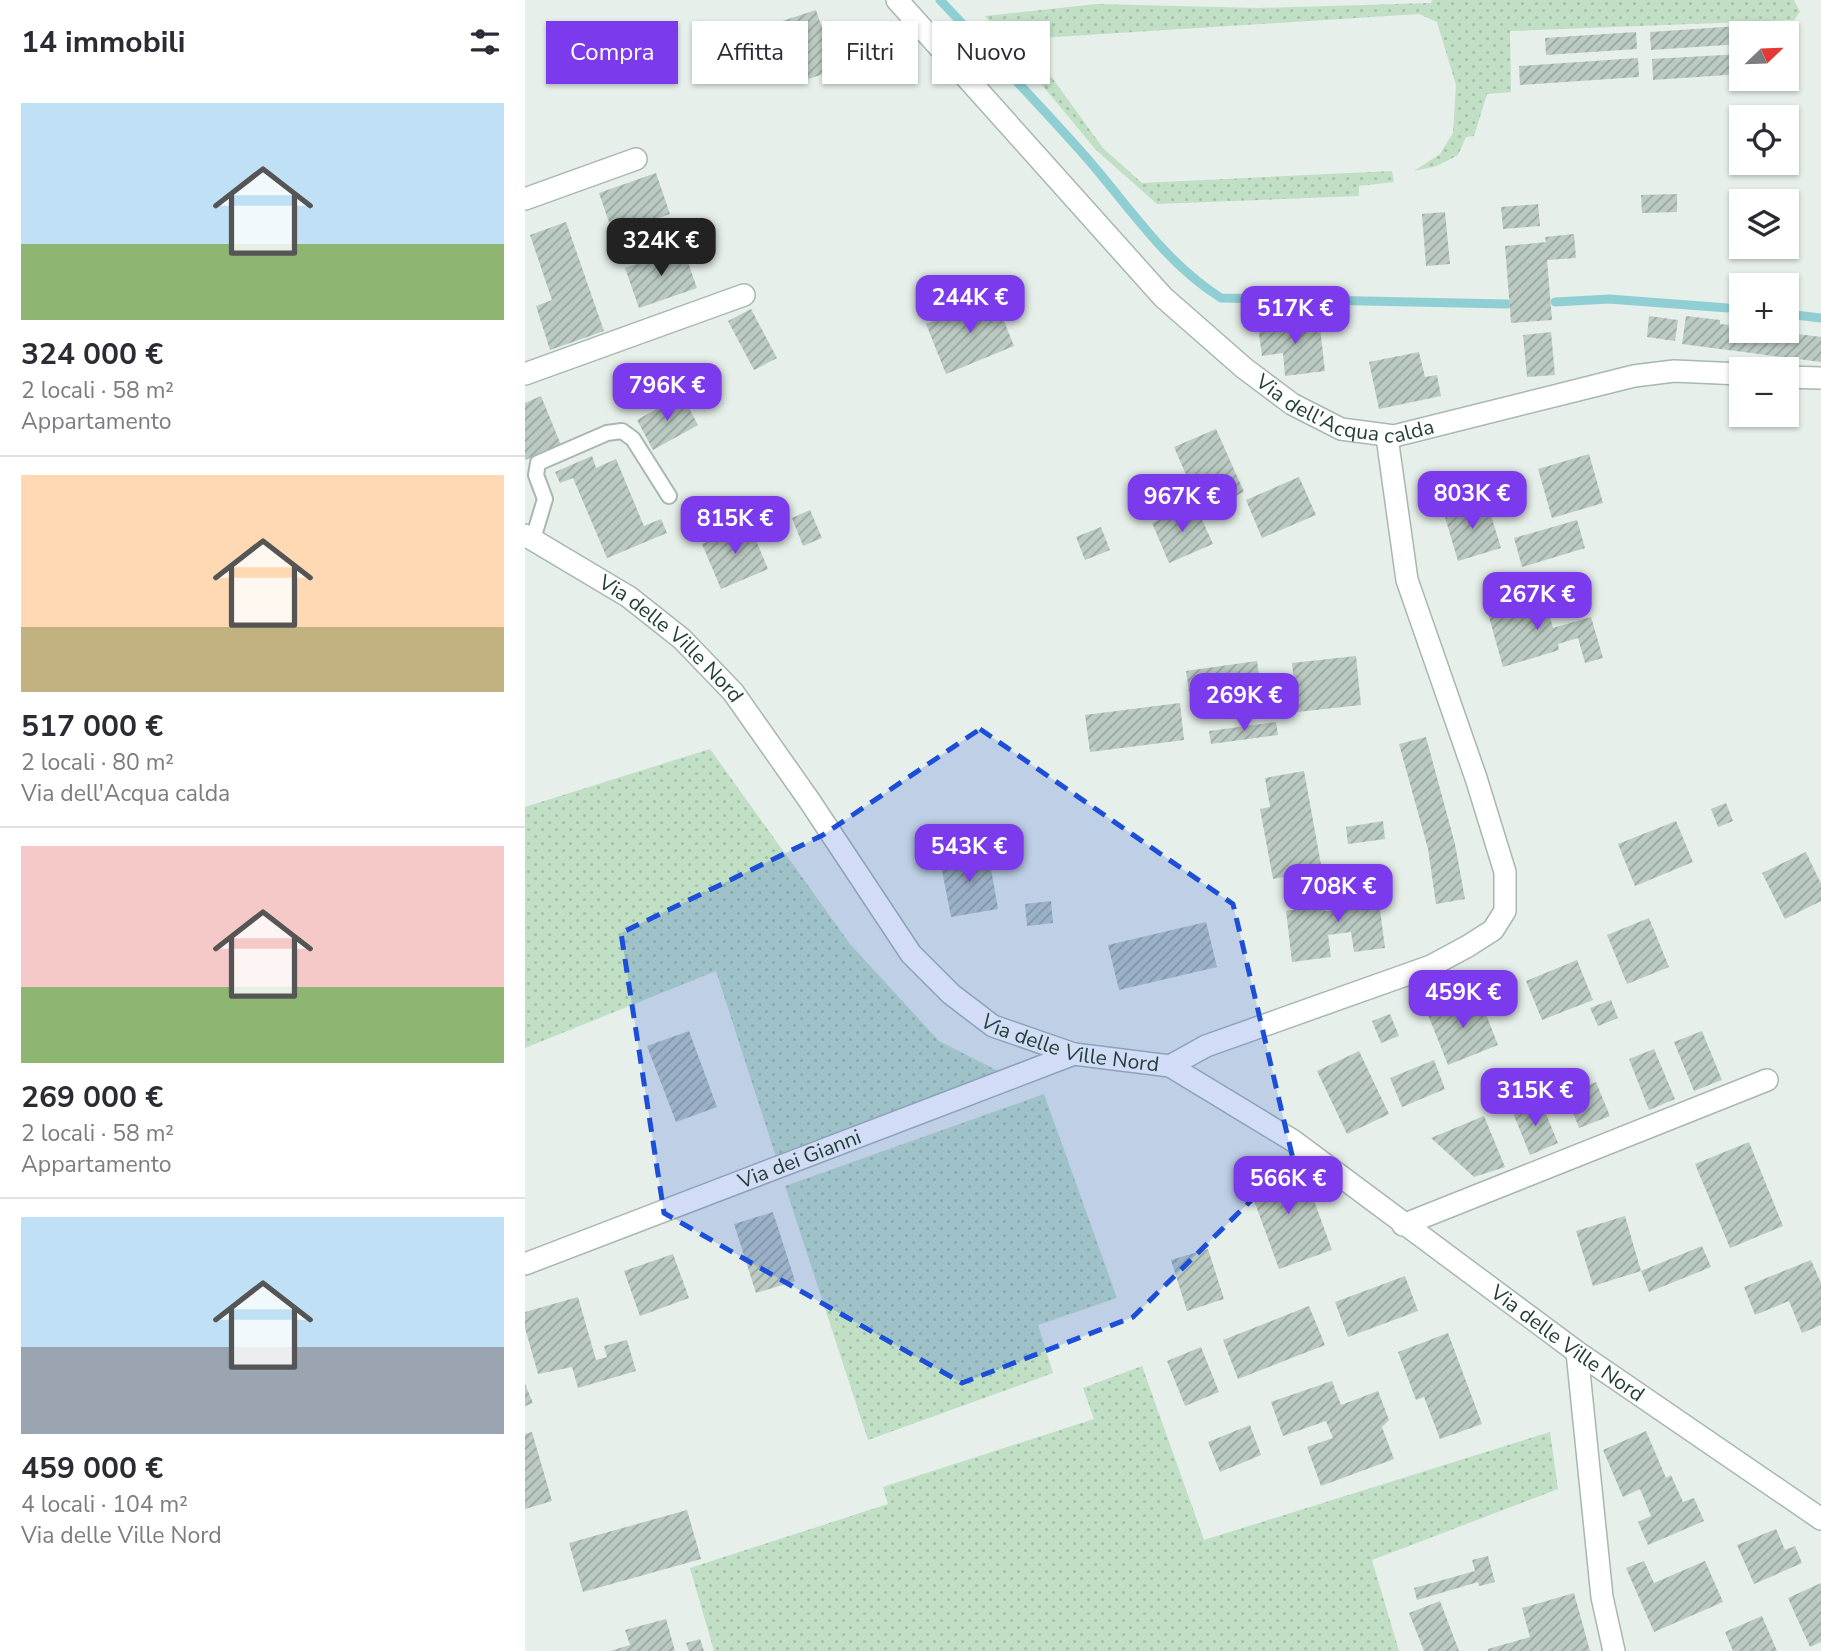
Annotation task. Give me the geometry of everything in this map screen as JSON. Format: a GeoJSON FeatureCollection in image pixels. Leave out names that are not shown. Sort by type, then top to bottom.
{"type":"FeatureCollection","features":[{"type":"Feature","properties":{"kind":"street","name":"Via dell'Acqua calda"},"geometry":{"type":"LineString","coordinates":[[897,0],[1163,297],[1244,368],[1291,404],[1341,429],[1387,437],[1634,376],[1674,371],[1729,373]]}},
{"type":"Feature","properties":{"kind":"street"},"geometry":{"type":"LineString","coordinates":[[525,199],[636,159]]}},
{"type":"Feature","properties":{"kind":"street"},"geometry":{"type":"LineString","coordinates":[[525,374],[744,295]]}},
{"type":"Feature","properties":{"kind":"street"},"geometry":{"type":"LineString","coordinates":[[1799,377],[1821,378]]}},
{"type":"Feature","properties":{"kind":"street"},"geometry":{"type":"LineString","coordinates":[[1170,1066],[1206,1046],[1431,965],[1493,930],[1505,911],[1505,872],[1476,778],[1407,580],[1387,437]]}},
{"type":"Feature","properties":{"kind":"street","name":"Via delle Ville Nord"},"geometry":{"type":"LineString","coordinates":[[529,537],[629,597],[682,639],[733,692],[809,800],[911,954],[951,994],[993,1026],[1075,1054],[1170,1066],[1292,1140],[1577,1352],[1821,1518]]}},
{"type":"Feature","properties":{"kind":"street","name":"Via dei Gianni"},"geometry":{"type":"LineString","coordinates":[[525,1264],[1075,1054]]}},
{"type":"Feature","properties":{"kind":"street"},"geometry":{"type":"LineString","coordinates":[[1403,1225],[1767,1080]]}},
{"type":"Feature","properties":{"kind":"street"},"geometry":{"type":"LineString","coordinates":[[1577,1352],[1602,1597],[1614,1651]]}},
{"type":"Feature","properties":{"kind":"lane"},"geometry":{"type":"LineString","coordinates":[[529,537],[545,499],[531,466],[607,433],[622,431],[633,439],[669,496]]}},
{"type":"Feature","properties":{"kind":"highlighted area"},"geometry":{"type":"Polygon","coordinates":[[[980,729],[1233,904],[1293,1159],[1133,1317],[962,1383],[664,1213],[621,933],[823,835],[980,729]]]}},
{"type":"Feature","properties":{"kind":"green space"},"geometry":{"type":"Polygon","coordinates":[[[1432,0],[1794,0],[1800,12],[1794,20],[1510,31],[1511,92],[1487,94],[1474,136],[1466,137],[1458,155],[1437,166],[1414,171],[1440,154],[1453,133],[1456,85],[1437,22],[1419,14],[1050,37],[1050,21],[989,21],[985,16],[1097,4],[1257,8],[1431,3],[1432,0]]]}},
{"type":"Feature","properties":{"kind":"green space"},"geometry":{"type":"Polygon","coordinates":[[[1050,75],[1103,148],[1142,183],[1392,171],[1394,182],[1359,186],[1359,196],[1157,204],[1096,150],[1041,84],[1050,84],[1050,75]]]}},
{"type":"Feature","properties":{"kind":"green space"},"geometry":{"type":"Polygon","coordinates":[[[710,749],[850,944],[939,1041],[1002,1073],[776,1157],[716,971],[525,1048],[525,807],[710,749]]]}},
{"type":"Feature","properties":{"kind":"green space"},"geometry":{"type":"Polygon","coordinates":[[[1044,1094],[1117,1298],[1038,1325],[1053,1373],[868,1440],[785,1186],[1044,1094]]]}},
{"type":"Feature","properties":{"kind":"green space"},"geometry":{"type":"Polygon","coordinates":[[[1142,1366],[1204,1540],[1550,1432],[1558,1489],[1372,1560],[1399,1651],[714,1651],[690,1568],[888,1504],[883,1487],[1094,1419],[1083,1388],[1142,1366]]]}},
{"type":"Feature","properties":{"kind":"building"},"geometry":{"type":"Polygon","coordinates":[[[816,10],[822,28],[822,74],[808,79],[808,21],[782,21],[816,10]]]}},
{"type":"Feature","properties":{"kind":"building"},"geometry":{"type":"Polygon","coordinates":[[[1729,27],[1729,45],[1651,50],[1650,32],[1729,27]]]}},
{"type":"Feature","properties":{"kind":"building"},"geometry":{"type":"Polygon","coordinates":[[[1636,32],[1637,49],[1546,55],[1545,38],[1636,32]]]}},
{"type":"Feature","properties":{"kind":"building"},"geometry":{"type":"Polygon","coordinates":[[[1729,55],[1729,75],[1653,80],[1652,59],[1729,55]]]}},
{"type":"Feature","properties":{"kind":"building"},"geometry":{"type":"Polygon","coordinates":[[[1638,58],[1639,77],[1520,85],[1519,66],[1638,58]]]}},
{"type":"Feature","properties":{"kind":"building"},"geometry":{"type":"Polygon","coordinates":[[[656,173],[670,214],[613,234],[599,193],[656,173]]]}},
{"type":"Feature","properties":{"kind":"building"},"geometry":{"type":"Polygon","coordinates":[[[1677,194],[1677,212],[1642,213],[1641,195],[1677,194]]]}},
{"type":"Feature","properties":{"kind":"building"},"geometry":{"type":"Polygon","coordinates":[[[1538,204],[1540,226],[1503,229],[1501,207],[1538,204]]]}},
{"type":"Feature","properties":{"kind":"building"},"geometry":{"type":"Polygon","coordinates":[[[1445,212],[1450,264],[1426,266],[1422,214],[1445,212]]]}},
{"type":"Feature","properties":{"kind":"building"},"geometry":{"type":"Polygon","coordinates":[[[566,222],[604,331],[550,350],[536,306],[552,300],[530,235],[566,222]]]}},
{"type":"Feature","properties":{"kind":"building"},"geometry":{"type":"Polygon","coordinates":[[[1574,234],[1576,258],[1547,260],[1552,320],[1511,323],[1505,246],[1546,242],[1545,237],[1574,234]]]}},
{"type":"Feature","properties":{"kind":"building"},"geometry":{"type":"Polygon","coordinates":[[[683,248],[697,288],[639,308],[625,268],[683,248]]]}},
{"type":"Feature","properties":{"kind":"building"},"geometry":{"type":"Polygon","coordinates":[[[994,296],[1014,346],[946,374],[926,324],[994,296]]]}},
{"type":"Feature","properties":{"kind":"building"},"geometry":{"type":"Polygon","coordinates":[[[751,309],[777,358],[754,370],[728,321],[751,309]]]}},
{"type":"Feature","properties":{"kind":"building"},"geometry":{"type":"Polygon","coordinates":[[[1649,316],[1678,320],[1675,341],[1647,337],[1649,316]]]}},
{"type":"Feature","properties":{"kind":"building"},"geometry":{"type":"Polygon","coordinates":[[[1686,316],[1720,320],[1720,324],[1729,325],[1729,343],[1799,343],[1799,334],[1821,337],[1821,362],[1799,357],[1682,344],[1686,316]]]}},
{"type":"Feature","properties":{"kind":"building"},"geometry":{"type":"Polygon","coordinates":[[[1319,319],[1325,371],[1285,376],[1283,353],[1262,356],[1258,327],[1319,319]]]}},
{"type":"Feature","properties":{"kind":"building"},"geometry":{"type":"Polygon","coordinates":[[[1551,332],[1555,375],[1527,377],[1523,335],[1551,332]]]}},
{"type":"Feature","properties":{"kind":"building"},"geometry":{"type":"Polygon","coordinates":[[[1419,352],[1425,377],[1437,375],[1441,396],[1379,409],[1369,362],[1419,352]]]}},
{"type":"Feature","properties":{"kind":"building"},"geometry":{"type":"Polygon","coordinates":[[[682,395],[698,425],[653,450],[637,420],[682,395]]]}},
{"type":"Feature","properties":{"kind":"building"},"geometry":{"type":"Polygon","coordinates":[[[541,396],[561,445],[525,460],[525,403],[541,396]]]}},
{"type":"Feature","properties":{"kind":"building"},"geometry":{"type":"Polygon","coordinates":[[[1216,429],[1244,492],[1213,506],[1202,481],[1191,486],[1174,447],[1216,429]]]}},
{"type":"Feature","properties":{"kind":"building"},"geometry":{"type":"Polygon","coordinates":[[[1589,454],[1603,503],[1552,518],[1538,469],[1589,454]]]}},
{"type":"Feature","properties":{"kind":"building"},"geometry":{"type":"Polygon","coordinates":[[[592,456],[596,468],[616,459],[644,526],[661,519],[667,533],[607,558],[573,478],[560,483],[555,472],[592,456]]]}},
{"type":"Feature","properties":{"kind":"building"},"geometry":{"type":"Polygon","coordinates":[[[1299,477],[1316,515],[1262,538],[1246,500],[1299,477]]]}},
{"type":"Feature","properties":{"kind":"building"},"geometry":{"type":"Polygon","coordinates":[[[1487,502],[1501,548],[1458,561],[1444,514],[1487,502]]]}},
{"type":"Feature","properties":{"kind":"building"},"geometry":{"type":"Polygon","coordinates":[[[1195,504],[1213,544],[1169,563],[1152,523],[1195,504]]]}},
{"type":"Feature","properties":{"kind":"building"},"geometry":{"type":"Polygon","coordinates":[[[810,510],[822,538],[803,546],[792,518],[810,510]]]}},
{"type":"Feature","properties":{"kind":"building"},"geometry":{"type":"Polygon","coordinates":[[[1577,520],[1585,548],[1522,567],[1514,538],[1577,520]]]}},
{"type":"Feature","properties":{"kind":"building"},"geometry":{"type":"Polygon","coordinates":[[[749,524],[768,569],[721,589],[702,544],[749,524]]]}},
{"type":"Feature","properties":{"kind":"building"},"geometry":{"type":"Polygon","coordinates":[[[1101,527],[1110,550],[1085,560],[1076,537],[1101,527]]]}},
{"type":"Feature","properties":{"kind":"building"},"geometry":{"type":"Polygon","coordinates":[[[1543,593],[1553,628],[1591,617],[1603,658],[1585,663],[1578,638],[1558,644],[1559,650],[1503,667],[1487,610],[1543,593]]]}},
{"type":"Feature","properties":{"kind":"building"},"geometry":{"type":"Polygon","coordinates":[[[1356,656],[1361,705],[1297,712],[1292,663],[1356,656]]]}},
{"type":"Feature","properties":{"kind":"building"},"geometry":{"type":"Polygon","coordinates":[[[1257,661],[1260,682],[1189,692],[1186,671],[1257,661]]]}},
{"type":"Feature","properties":{"kind":"building"},"geometry":{"type":"Polygon","coordinates":[[[1180,703],[1184,740],[1090,752],[1085,715],[1180,703]]]}},
{"type":"Feature","properties":{"kind":"building"},"geometry":{"type":"Polygon","coordinates":[[[1276,722],[1278,735],[1211,744],[1209,731],[1276,722]]]}},
{"type":"Feature","properties":{"kind":"building"},"geometry":{"type":"Polygon","coordinates":[[[1426,737],[1455,844],[1465,899],[1436,904],[1428,849],[1399,744],[1426,737]]]}},
{"type":"Feature","properties":{"kind":"building"},"geometry":{"type":"Polygon","coordinates":[[[1304,771],[1322,870],[1273,879],[1260,809],[1270,807],[1265,778],[1304,771]]]}},
{"type":"Feature","properties":{"kind":"building"},"geometry":{"type":"Polygon","coordinates":[[[1726,803],[1733,821],[1718,827],[1711,809],[1726,803]]]}},
{"type":"Feature","properties":{"kind":"building"},"geometry":{"type":"Polygon","coordinates":[[[1383,821],[1385,839],[1348,844],[1346,827],[1383,821]]]}},
{"type":"Feature","properties":{"kind":"building"},"geometry":{"type":"Polygon","coordinates":[[[1676,821],[1693,862],[1635,886],[1618,844],[1676,821]]]}},
{"type":"Feature","properties":{"kind":"building"},"geometry":{"type":"Polygon","coordinates":[[[988,851],[998,909],[951,917],[940,860],[988,851]]]}},
{"type":"Feature","properties":{"kind":"building"},"geometry":{"type":"Polygon","coordinates":[[[1806,852],[1821,884],[1821,901],[1785,919],[1762,873],[1806,852]]]}},
{"type":"Feature","properties":{"kind":"building"},"geometry":{"type":"Polygon","coordinates":[[[1376,879],[1385,948],[1354,952],[1351,932],[1328,935],[1331,957],[1292,962],[1286,911],[1324,906],[1325,911],[1348,908],[1345,883],[1376,879]]]}},
{"type":"Feature","properties":{"kind":"building"},"geometry":{"type":"Polygon","coordinates":[[[1051,901],[1053,923],[1027,926],[1025,904],[1051,901]]]}},
{"type":"Feature","properties":{"kind":"building"},"geometry":{"type":"Polygon","coordinates":[[[1649,918],[1669,967],[1627,984],[1607,935],[1649,918]]]}},
{"type":"Feature","properties":{"kind":"building"},"geometry":{"type":"Polygon","coordinates":[[[1206,922],[1217,967],[1119,990],[1108,945],[1206,922]]]}},
{"type":"Feature","properties":{"kind":"building"},"geometry":{"type":"Polygon","coordinates":[[[1577,960],[1593,1000],[1542,1020],[1526,981],[1577,960]]]}},
{"type":"Feature","properties":{"kind":"building"},"geometry":{"type":"Polygon","coordinates":[[[1478,994],[1498,1045],[1448,1065],[1428,1015],[1478,994]]]}},
{"type":"Feature","properties":{"kind":"building"},"geometry":{"type":"Polygon","coordinates":[[[1611,1000],[1618,1018],[1598,1026],[1590,1008],[1611,1000]]]}},
{"type":"Feature","properties":{"kind":"building"},"geometry":{"type":"Polygon","coordinates":[[[1390,1014],[1399,1036],[1381,1043],[1372,1021],[1390,1014]]]}},
{"type":"Feature","properties":{"kind":"building"},"geometry":{"type":"Polygon","coordinates":[[[689,1031],[717,1107],[676,1122],[647,1046],[689,1031]]]}},
{"type":"Feature","properties":{"kind":"building"},"geometry":{"type":"Polygon","coordinates":[[[1702,1031],[1722,1080],[1694,1091],[1674,1042],[1702,1031]]]}},
{"type":"Feature","properties":{"kind":"building"},"geometry":{"type":"Polygon","coordinates":[[[1654,1049],[1675,1099],[1649,1110],[1629,1059],[1654,1049]]]}},
{"type":"Feature","properties":{"kind":"building"},"geometry":{"type":"Polygon","coordinates":[[[1359,1051],[1389,1114],[1347,1134],[1317,1071],[1359,1051]]]}},
{"type":"Feature","properties":{"kind":"building"},"geometry":{"type":"Polygon","coordinates":[[[1434,1060],[1445,1089],[1402,1107],[1390,1078],[1434,1060]]]}},
{"type":"Feature","properties":{"kind":"building"},"geometry":{"type":"Polygon","coordinates":[[[1596,1082],[1610,1116],[1579,1128],[1566,1095],[1596,1082]]]}},
{"type":"Feature","properties":{"kind":"building"},"geometry":{"type":"Polygon","coordinates":[[[1541,1102],[1558,1143],[1530,1155],[1513,1113],[1541,1102]]]}},
{"type":"Feature","properties":{"kind":"building"},"geometry":{"type":"Polygon","coordinates":[[[1484,1116],[1505,1167],[1474,1177],[1431,1138],[1484,1116]]]}},
{"type":"Feature","properties":{"kind":"building"},"geometry":{"type":"Polygon","coordinates":[[[1749,1142],[1783,1226],[1730,1248],[1695,1164],[1749,1142]]]}},
{"type":"Feature","properties":{"kind":"building"},"geometry":{"type":"Polygon","coordinates":[[[1274,1162],[1282,1184],[1305,1176],[1332,1250],[1279,1269],[1244,1173],[1274,1162]]]}},
{"type":"Feature","properties":{"kind":"building"},"geometry":{"type":"Polygon","coordinates":[[[773,1212],[795,1281],[756,1293],[734,1224],[773,1212]]]}},
{"type":"Feature","properties":{"kind":"building"},"geometry":{"type":"Polygon","coordinates":[[[1625,1216],[1641,1271],[1593,1286],[1576,1231],[1625,1216]]]}},
{"type":"Feature","properties":{"kind":"building"},"geometry":{"type":"Polygon","coordinates":[[[1702,1246],[1711,1267],[1649,1292],[1641,1271],[1702,1246]]]}},
{"type":"Feature","properties":{"kind":"building"},"geometry":{"type":"Polygon","coordinates":[[[1208,1249],[1224,1299],[1187,1311],[1171,1260],[1208,1249]]]}},
{"type":"Feature","properties":{"kind":"building"},"geometry":{"type":"Polygon","coordinates":[[[673,1254],[689,1298],[640,1316],[624,1271],[673,1254]]]}},
{"type":"Feature","properties":{"kind":"building"},"geometry":{"type":"Polygon","coordinates":[[[1811,1260],[1821,1283],[1821,1325],[1802,1333],[1789,1301],[1755,1315],[1744,1287],[1811,1260]]]}},
{"type":"Feature","properties":{"kind":"building"},"geometry":{"type":"Polygon","coordinates":[[[1405,1276],[1418,1311],[1348,1337],[1335,1302],[1405,1276]]]}},
{"type":"Feature","properties":{"kind":"building"},"geometry":{"type":"Polygon","coordinates":[[[578,1297],[596,1360],[607,1357],[604,1346],[627,1340],[636,1371],[578,1388],[572,1367],[538,1374],[525,1328],[525,1312],[578,1297]]]}},
{"type":"Feature","properties":{"kind":"building"},"geometry":{"type":"Polygon","coordinates":[[[1309,1306],[1325,1345],[1238,1379],[1223,1340],[1309,1306]]]}},
{"type":"Feature","properties":{"kind":"building"},"geometry":{"type":"Polygon","coordinates":[[[1448,1333],[1482,1424],[1440,1439],[1424,1397],[1416,1400],[1398,1352],[1448,1333]]]}},
{"type":"Feature","properties":{"kind":"building"},"geometry":{"type":"Polygon","coordinates":[[[1201,1347],[1219,1392],[1185,1406],[1167,1361],[1201,1347]]]}},
{"type":"Feature","properties":{"kind":"building"},"geometry":{"type":"Polygon","coordinates":[[[1332,1381],[1341,1405],[1378,1391],[1389,1420],[1382,1427],[1394,1459],[1321,1486],[1307,1447],[1333,1438],[1326,1421],[1283,1436],[1271,1402],[1332,1381]]]}},
{"type":"Feature","properties":{"kind":"building"},"geometry":{"type":"Polygon","coordinates":[[[525,1384],[533,1403],[525,1406],[525,1384]]]}},
{"type":"Feature","properties":{"kind":"building"},"geometry":{"type":"Polygon","coordinates":[[[1250,1425],[1261,1455],[1220,1472],[1208,1442],[1250,1425]]]}},
{"type":"Feature","properties":{"kind":"building"},"geometry":{"type":"Polygon","coordinates":[[[1646,1431],[1666,1478],[1671,1475],[1683,1502],[1694,1498],[1704,1521],[1648,1545],[1638,1522],[1651,1516],[1640,1489],[1623,1497],[1603,1450],[1646,1431]]]}},
{"type":"Feature","properties":{"kind":"building"},"geometry":{"type":"Polygon","coordinates":[[[532,1432],[552,1501],[525,1509],[525,1434],[532,1432]]]}},
{"type":"Feature","properties":{"kind":"building"},"geometry":{"type":"Polygon","coordinates":[[[687,1510],[701,1559],[583,1592],[569,1543],[687,1510]]]}},
{"type":"Feature","properties":{"kind":"building"},"geometry":{"type":"Polygon","coordinates":[[[1776,1529],[1785,1550],[1795,1546],[1802,1563],[1754,1584],[1737,1545],[1776,1529]]]}},
{"type":"Feature","properties":{"kind":"building"},"geometry":{"type":"Polygon","coordinates":[[[1488,1556],[1495,1582],[1479,1586],[1478,1582],[1417,1600],[1414,1588],[1475,1571],[1472,1560],[1488,1556]]]}},
{"type":"Feature","properties":{"kind":"building"},"geometry":{"type":"Polygon","coordinates":[[[1644,1561],[1654,1583],[1705,1561],[1723,1602],[1654,1632],[1626,1568],[1644,1561]]]}},
{"type":"Feature","properties":{"kind":"building"},"geometry":{"type":"Polygon","coordinates":[[[1821,1583],[1821,1642],[1810,1647],[1788,1598],[1821,1583]]]}},
{"type":"Feature","properties":{"kind":"building"},"geometry":{"type":"Polygon","coordinates":[[[1574,1593],[1590,1651],[1488,1651],[1530,1637],[1522,1608],[1574,1593]]]}},
{"type":"Feature","properties":{"kind":"building"},"geometry":{"type":"Polygon","coordinates":[[[1440,1601],[1459,1651],[1424,1651],[1409,1613],[1440,1601]]]}},
{"type":"Feature","properties":{"kind":"building"},"geometry":{"type":"Polygon","coordinates":[[[1762,1616],[1777,1651],[1733,1651],[1725,1632],[1762,1616]]]}},
{"type":"Feature","properties":{"kind":"building"},"geometry":{"type":"Polygon","coordinates":[[[666,1619],[675,1651],[610,1651],[630,1645],[625,1630],[666,1619]]]}},
{"type":"Feature","properties":{"kind":"building"},"geometry":{"type":"Polygon","coordinates":[[[700,1639],[704,1651],[689,1651],[686,1643],[700,1639]]]}},
{"type":"Feature","properties":{"kind":"waterway"},"geometry":{"type":"LineString","coordinates":[[940,0],[1067,136],[1148,232],[1182,268],[1221,298],[1507,304]]}},
{"type":"Feature","properties":{"kind":"waterway"},"geometry":{"type":"LineString","coordinates":[[1555,302],[1609,299],[1729,308]]}},
{"type":"Feature","properties":{"kind":"waterway"},"geometry":{"type":"LineString","coordinates":[[1799,315],[1821,318]]}}]}
